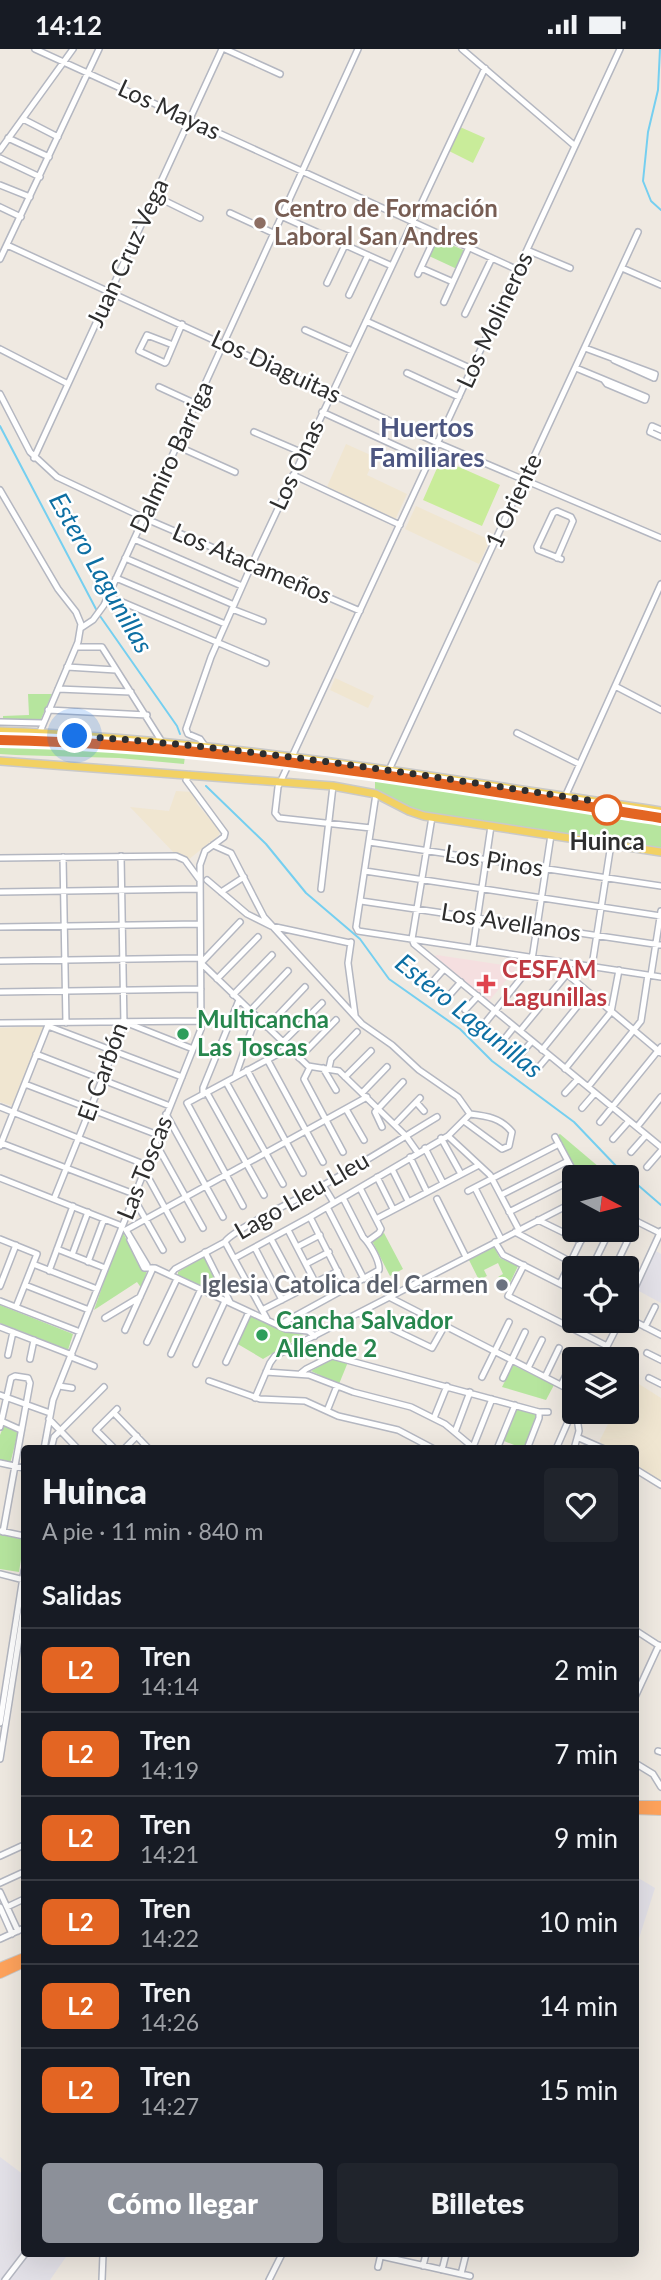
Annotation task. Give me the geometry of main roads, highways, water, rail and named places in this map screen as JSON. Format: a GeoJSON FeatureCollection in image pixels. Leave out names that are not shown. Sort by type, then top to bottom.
{"type":"FeatureCollection","features":[{"type":"Feature","properties":{"kind":"highway"},"geometry":{"type":"LineString","coordinates":[[639,1805],[661,1805]]}},
{"type":"Feature","properties":{"kind":"highway"},"geometry":{"type":"LineString","coordinates":[[639,1810],[661,1811]]}},
{"type":"Feature","properties":{"kind":"highway"},"geometry":{"type":"LineString","coordinates":[[0,1968],[21,1958]]}},
{"type":"Feature","properties":{"kind":"highway"},"geometry":{"type":"LineString","coordinates":[[0,1974],[21,1964]]}},
{"type":"Feature","properties":{"kind":"main road"},"geometry":{"type":"LineString","coordinates":[[0,731],[162,742],[292,756],[661,811]]}},
{"type":"Feature","properties":{"kind":"main road"},"geometry":{"type":"LineString","coordinates":[[0,761],[333,786],[376,794],[409,811],[432,817],[661,852]]}},
{"type":"Feature","properties":{"kind":"waterway"},"geometry":{"type":"LineString","coordinates":[[660,49],[658,90],[648,132],[643,181],[651,201],[661,210]]}},
{"type":"Feature","properties":{"kind":"waterway","name":"Estero Lagunillas"},"geometry":{"type":"LineString","coordinates":[[0,426],[97,611]]}},
{"type":"Feature","properties":{"kind":"waterway","name":"Estero Lagunillas"},"geometry":{"type":"LineString","coordinates":[[100,616],[180,734]]}},
{"type":"Feature","properties":{"kind":"waterway","name":"Estero Lagunillas"},"geometry":{"type":"LineString","coordinates":[[206,786],[266,844],[306,893],[360,939],[389,979],[460,1029],[492,1061],[574,1122],[617,1167],[661,1205]]}},
{"type":"Feature","properties":{"kind":"railway"},"geometry":{"type":"LineString","coordinates":[[0,743],[83,746],[249,761],[661,821]]}},
{"type":"Feature","properties":{"kind":"train","name":"L2"},"geometry":{"type":"LineString","coordinates":[[0,740],[183,750],[290,762],[661,818]]}},
{"type":"Feature","properties":{"kind":"place","name":"Centro de Formación Laboral San Andres"},"geometry":{"type":"Point","coordinates":[260,223]}},
{"type":"Feature","properties":{"kind":"place","name":"Huinca"},"geometry":{"type":"Point","coordinates":[607,810]}},
{"type":"Feature","properties":{"kind":"place","name":"CESFAM Lagunillas"},"geometry":{"type":"Point","coordinates":[486,984]}},
{"type":"Feature","properties":{"kind":"place","name":"Multicancha Las Toscas"},"geometry":{"type":"Point","coordinates":[183,1034]}},
{"type":"Feature","properties":{"kind":"place","name":"Iglesia Catolica del Carmen"},"geometry":{"type":"Point","coordinates":[502,1285]}},
{"type":"Feature","properties":{"kind":"place","name":"Cancha Salvador Allende 2"},"geometry":{"type":"Point","coordinates":[262,1335]}},
{"type":"Feature","properties":{"kind":"district","name":"Huertos Familiares"},"geometry":{"type":"Point","coordinates":[427,442]}}]}
